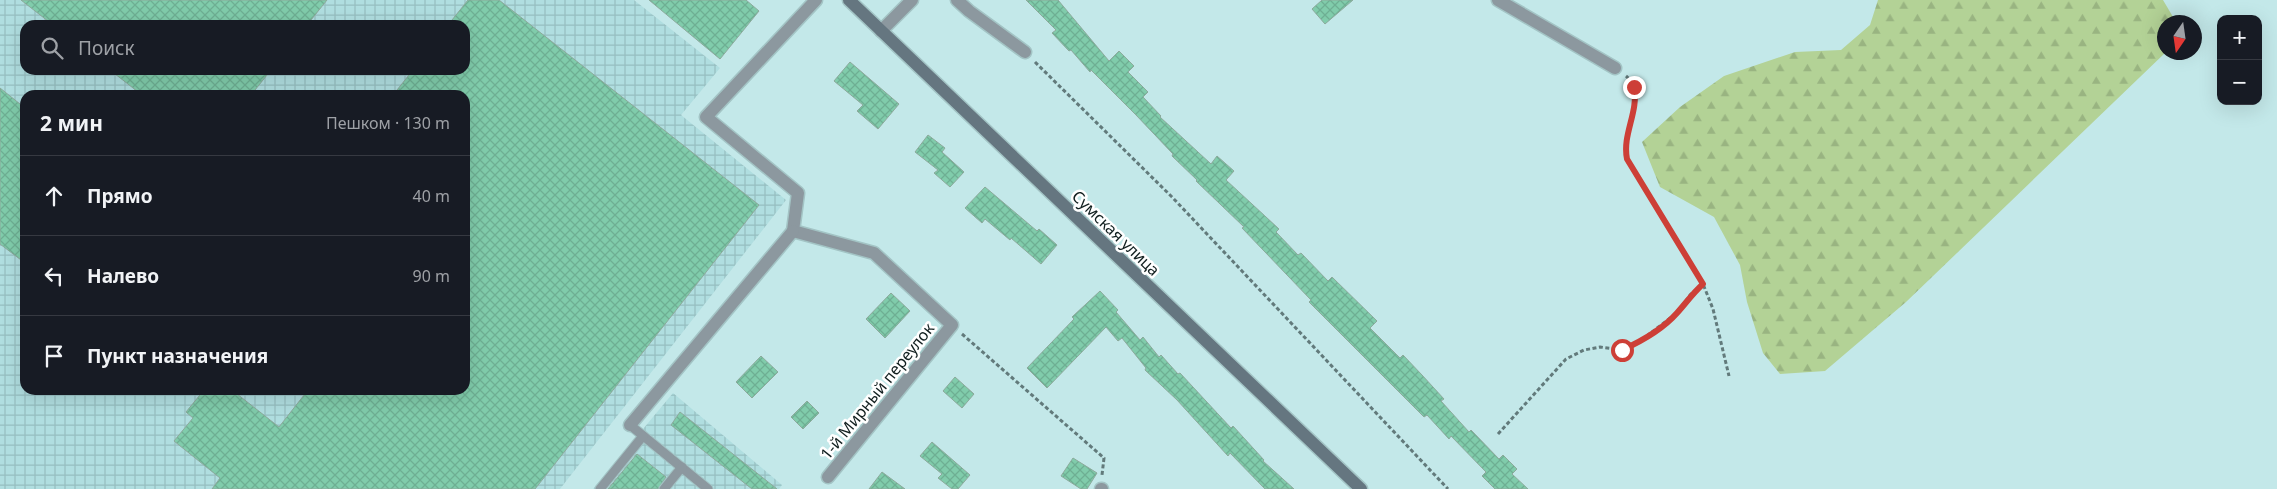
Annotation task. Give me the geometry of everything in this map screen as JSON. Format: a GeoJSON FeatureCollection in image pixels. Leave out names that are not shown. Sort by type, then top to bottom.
{"type":"FeatureCollection","features":[{"type":"Feature","properties":{"kind":"main road","name":"Сумская улица"},"geometry":{"type":"LineString","coordinates":[[849,0],[1361,489]]}},
{"type":"Feature","properties":{"kind":"street"},"geometry":{"type":"LineString","coordinates":[[630,425],[793,231],[798,193],[706,117],[816,0]]}},
{"type":"Feature","properties":{"kind":"street"},"geometry":{"type":"LineString","coordinates":[[881,31],[912,0]]}},
{"type":"Feature","properties":{"kind":"street"},"geometry":{"type":"LineString","coordinates":[[957,0],[1025,52]]}},
{"type":"Feature","properties":{"kind":"street"},"geometry":{"type":"LineString","coordinates":[[1498,0],[1615,68]]}},
{"type":"Feature","properties":{"kind":"street"},"geometry":{"type":"LineString","coordinates":[[793,231],[874,253],[952,325]]}},
{"type":"Feature","properties":{"kind":"street","name":"1-й Мирный переулок"},"geometry":{"type":"LineString","coordinates":[[828,477],[952,325]]}},
{"type":"Feature","properties":{"kind":"lane"},"geometry":{"type":"LineString","coordinates":[[630,425],[708,489]]}},
{"type":"Feature","properties":{"kind":"lane"},"geometry":{"type":"LineString","coordinates":[[600,489],[643,436]]}},
{"type":"Feature","properties":{"kind":"lane"},"geometry":{"type":"LineString","coordinates":[[664,489],[682,467]]}},
{"type":"Feature","properties":{"kind":"path"},"geometry":{"type":"LineString","coordinates":[[1025,52],[1172,197],[1448,489]]}},
{"type":"Feature","properties":{"kind":"path"},"geometry":{"type":"LineString","coordinates":[[1615,68],[1628,77],[1634,87],[1636,97],[1626,135],[1625,148],[1627,159],[1703,284],[1713,309],[1729,376]]}},
{"type":"Feature","properties":{"kind":"path"},"geometry":{"type":"LineString","coordinates":[[1498,434],[1566,359],[1584,350],[1600,347],[1622,350],[1640,342],[1673,317],[1690,295],[1703,284]]}},
{"type":"Feature","properties":{"kind":"path"},"geometry":{"type":"LineString","coordinates":[[952,325],[1104,458],[1101,489]]}},
{"type":"Feature","properties":{"kind":"shaded area"},"geometry":{"type":"Polygon","coordinates":[[[0,0],[634,0],[720,68],[681,115],[786,200],[560,489],[0,489],[0,0]]]}},
{"type":"Feature","properties":{"kind":"shaded area"},"geometry":{"type":"Polygon","coordinates":[[[673,393],[782,485],[779,489],[593,489],[673,393]]]}},
{"type":"Feature","properties":{"kind":"green space"},"geometry":{"type":"Polygon","coordinates":[[[1878,0],[2163,0],[2172,15],[2157,15],[2158,60],[1906,302],[1825,371],[1780,374],[1763,353],[1747,302],[1740,265],[1714,217],[1660,187],[1642,142],[1680,107],[1724,76],[1795,52],[1841,50],[1870,25],[1878,0]]]}},
{"type":"Feature","properties":{"kind":"building"},"geometry":{"type":"Polygon","coordinates":[[[21,0],[327,0],[311,20],[47,20],[21,0]]]}},
{"type":"Feature","properties":{"kind":"building"},"geometry":{"type":"Polygon","coordinates":[[[468,0],[499,0],[759,205],[535,489],[212,489],[220,478],[174,441],[193,418],[186,412],[200,395],[238,395],[279,427],[304,395],[470,395],[470,90],[397,90],[409,75],[470,75],[470,20],[452,20],[468,0]]]}},
{"type":"Feature","properties":{"kind":"building"},"geometry":{"type":"Polygon","coordinates":[[[649,0],[746,0],[759,11],[720,59],[649,0]]]}},
{"type":"Feature","properties":{"kind":"building"},"geometry":{"type":"Polygon","coordinates":[[[1026,0],[1058,0],[1109,61],[1119,51],[1134,66],[1128,72],[1148,92],[1143,97],[1160,117],[1211,164],[1217,156],[1234,171],[1226,180],[1279,229],[1276,232],[1298,255],[1301,253],[1328,281],[1332,277],[1377,321],[1370,328],[1400,358],[1403,355],[1444,399],[1441,401],[1469,432],[1471,430],[1499,459],[1503,455],[1517,469],[1512,474],[1528,489],[1495,489],[1482,476],[1486,472],[1451,436],[1449,439],[1427,415],[1424,417],[1309,302],[1311,300],[1242,228],[1244,227],[1196,181],[1136,115],[1091,70],[1090,72],[1071,50],[1069,51],[1052,33],[1056,30],[1026,0]]]}},
{"type":"Feature","properties":{"kind":"building"},"geometry":{"type":"Polygon","coordinates":[[[1322,0],[1353,0],[1325,24],[1312,9],[1322,0]]]}},
{"type":"Feature","properties":{"kind":"building"},"geometry":{"type":"Polygon","coordinates":[[[850,62],[899,104],[878,129],[857,111],[863,105],[834,81],[850,62]]]}},
{"type":"Feature","properties":{"kind":"building"},"geometry":{"type":"Polygon","coordinates":[[[116,75],[267,75],[255,90],[136,90],[116,75]]]}},
{"type":"Feature","properties":{"kind":"building"},"geometry":{"type":"Polygon","coordinates":[[[0,88],[20,104],[20,259],[0,244],[0,88]]]}},
{"type":"Feature","properties":{"kind":"building"},"geometry":{"type":"Polygon","coordinates":[[[928,135],[945,148],[942,152],[964,172],[950,187],[934,173],[938,170],[915,152],[928,135]]]}},
{"type":"Feature","properties":{"kind":"building"},"geometry":{"type":"Polygon","coordinates":[[[985,187],[1037,231],[1039,229],[1057,245],[1041,264],[1011,238],[1010,240],[985,219],[982,223],[965,208],[985,187]]]}},
{"type":"Feature","properties":{"kind":"building"},"geometry":{"type":"Polygon","coordinates":[[[1100,291],[1118,310],[1116,312],[1140,340],[1143,337],[1159,357],[1161,355],[1178,374],[1180,373],[1231,428],[1233,426],[1263,461],[1294,489],[1265,489],[1230,453],[1228,456],[1177,400],[1145,370],[1146,368],[1122,338],[1118,341],[1106,327],[1047,388],[1027,368],[1074,319],[1072,317],[1100,291]]]}},
{"type":"Feature","properties":{"kind":"building"},"geometry":{"type":"Polygon","coordinates":[[[891,293],[910,311],[885,338],[866,319],[891,293]]]}},
{"type":"Feature","properties":{"kind":"building"},"geometry":{"type":"Polygon","coordinates":[[[761,356],[778,372],[752,398],[736,382],[761,356]]]}},
{"type":"Feature","properties":{"kind":"building"},"geometry":{"type":"Polygon","coordinates":[[[955,377],[974,394],[962,408],[943,391],[955,377]]]}},
{"type":"Feature","properties":{"kind":"building"},"geometry":{"type":"Polygon","coordinates":[[[807,401],[819,413],[803,429],[791,417],[807,401]]]}},
{"type":"Feature","properties":{"kind":"building"},"geometry":{"type":"Polygon","coordinates":[[[680,412],[777,489],[752,489],[671,425],[680,412]]]}},
{"type":"Feature","properties":{"kind":"building"},"geometry":{"type":"Polygon","coordinates":[[[932,442],[970,475],[958,489],[952,489],[938,478],[942,474],[920,456],[932,442]]]}},
{"type":"Feature","properties":{"kind":"building"},"geometry":{"type":"Polygon","coordinates":[[[637,454],[666,477],[658,489],[608,489],[637,454]]]}},
{"type":"Feature","properties":{"kind":"building"},"geometry":{"type":"Polygon","coordinates":[[[1073,458],[1097,473],[1087,489],[1081,489],[1061,476],[1073,458]]]}},
{"type":"Feature","properties":{"kind":"building"},"geometry":{"type":"Polygon","coordinates":[[[882,472],[905,489],[869,489],[882,472]]]}},
{"type":"Feature","properties":{"kind":"route"},"geometry":{"type":"LineString","coordinates":[[1622,350],[1640,342],[1663,326],[1678,312],[1690,295],[1703,284],[1627,159],[1625,148],[1626,135],[1636,97],[1634,87]]}}]}
